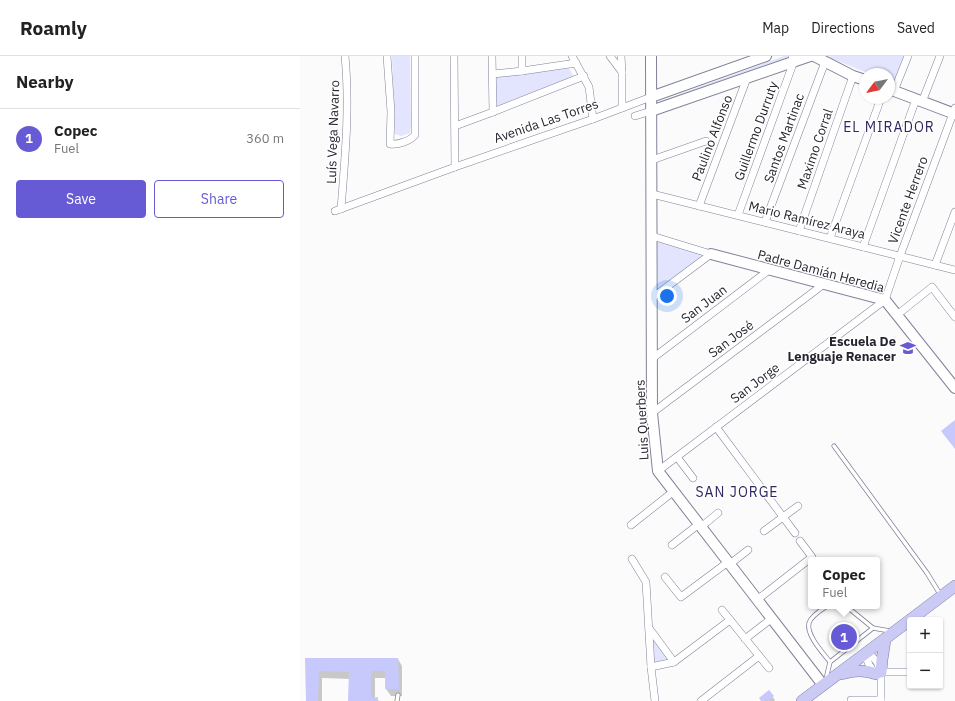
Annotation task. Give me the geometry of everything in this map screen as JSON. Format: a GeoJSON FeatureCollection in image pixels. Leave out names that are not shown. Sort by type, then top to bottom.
{"type":"FeatureCollection","features":[{"type":"Feature","properties":{"kind":"main road"},"geometry":{"type":"LineString","coordinates":[[914,617],[955,586]]}},
{"type":"Feature","properties":{"kind":"main road"},"geometry":{"type":"LineString","coordinates":[[802,701],[907,622]]}},
{"type":"Feature","properties":{"kind":"main road"},"geometry":{"type":"LineString","coordinates":[[836,675],[863,670],[879,675],[885,640]]}},
{"type":"Feature","properties":{"kind":"street","name":"Luís Vega Navarro"},"geometry":{"type":"LineString","coordinates":[[338,210],[348,104],[345,56]]}},
{"type":"Feature","properties":{"kind":"street"},"geometry":{"type":"LineString","coordinates":[[387,56],[391,112],[390,144],[394,145],[412,138],[415,135],[415,56]]}},
{"type":"Feature","properties":{"kind":"street"},"geometry":{"type":"LineString","coordinates":[[454,56],[455,167]]}},
{"type":"Feature","properties":{"kind":"street"},"geometry":{"type":"LineString","coordinates":[[492,56],[493,112]]}},
{"type":"Feature","properties":{"kind":"street"},"geometry":{"type":"LineString","coordinates":[[522,56],[522,71]]}},
{"type":"Feature","properties":{"kind":"street"},"geometry":{"type":"LineString","coordinates":[[572,56],[589,87],[593,118]]}},
{"type":"Feature","properties":{"kind":"street"},"geometry":{"type":"LineString","coordinates":[[610,56],[622,72]]}},
{"type":"Feature","properties":{"kind":"street"},"geometry":{"type":"LineString","coordinates":[[621,56],[622,108]]}},
{"type":"Feature","properties":{"kind":"street","name":"Luis Querbers"},"geometry":{"type":"LineString","coordinates":[[651,56],[652,413],[658,471],[771,618],[824,684]]}},
{"type":"Feature","properties":{"kind":"street","name":"Avenida Las Torres"},"geometry":{"type":"LineString","coordinates":[[338,210],[766,56]]}},
{"type":"Feature","properties":{"kind":"street"},"geometry":{"type":"LineString","coordinates":[[635,116],[747,78],[793,59],[810,56]]}},
{"type":"Feature","properties":{"kind":"street"},"geometry":{"type":"LineString","coordinates":[[814,56],[859,78]]}},
{"type":"Feature","properties":{"kind":"street"},"geometry":{"type":"LineString","coordinates":[[895,84],[908,56]]}},
{"type":"Feature","properties":{"kind":"street"},"geometry":{"type":"LineString","coordinates":[[863,247],[919,101],[940,56]]}},
{"type":"Feature","properties":{"kind":"street","name":"Guillermo Durruty"},"geometry":{"type":"LineString","coordinates":[[738,215],[793,59]]}},
{"type":"Feature","properties":{"kind":"street","name":"Santos Martinac"},"geometry":{"type":"LineString","coordinates":[[765,222],[825,62]]}},
{"type":"Feature","properties":{"kind":"street"},"geometry":{"type":"LineString","coordinates":[[493,74],[576,63]]}},
{"type":"Feature","properties":{"kind":"street"},"geometry":{"type":"LineString","coordinates":[[455,126],[584,76]]}},
{"type":"Feature","properties":{"kind":"street","name":"Maximo Corral"},"geometry":{"type":"LineString","coordinates":[[799,231],[853,76]]}},
{"type":"Feature","properties":{"kind":"street","name":"Paulino Alfonso"},"geometry":{"type":"LineString","coordinates":[[699,206],[747,78]]}},
{"type":"Feature","properties":{"kind":"street"},"geometry":{"type":"LineString","coordinates":[[895,91],[919,101],[954,112]]}},
{"type":"Feature","properties":{"kind":"street"},"geometry":{"type":"LineString","coordinates":[[830,238],[879,104]]}},
{"type":"Feature","properties":{"kind":"street","name":"Vicente Herrero"},"geometry":{"type":"LineString","coordinates":[[885,300],[954,112]]}},
{"type":"Feature","properties":{"kind":"street"},"geometry":{"type":"LineString","coordinates":[[652,160],[706,142]]}},
{"type":"Feature","properties":{"kind":"street","name":"Mario Ramírez Araya"},"geometry":{"type":"LineString","coordinates":[[652,194],[955,270]]}},
{"type":"Feature","properties":{"kind":"street"},"geometry":{"type":"LineString","coordinates":[[935,265],[955,212]]}},
{"type":"Feature","properties":{"kind":"street","name":"Padre Damián Heredia"},"geometry":{"type":"LineString","coordinates":[[652,236],[769,270],[885,300],[955,388]]}},
{"type":"Feature","properties":{"kind":"street"},"geometry":{"type":"LineString","coordinates":[[652,298],[711,254]]}},
{"type":"Feature","properties":{"kind":"street","name":"San Juan"},"geometry":{"type":"LineString","coordinates":[[653,358],[769,270]]}},
{"type":"Feature","properties":{"kind":"street","name":"San José"},"geometry":{"type":"LineString","coordinates":[[652,413],[824,284]]}},
{"type":"Feature","properties":{"kind":"street"},"geometry":{"type":"LineString","coordinates":[[898,315],[932,287],[955,317]]}},
{"type":"Feature","properties":{"kind":"street","name":"San Jorge"},"geometry":{"type":"LineString","coordinates":[[658,471],[885,300]]}},
{"type":"Feature","properties":{"kind":"street"},"geometry":{"type":"LineString","coordinates":[[716,427],[795,532]]}},
{"type":"Feature","properties":{"kind":"street"},"geometry":{"type":"LineString","coordinates":[[677,457],[693,478]]}},
{"type":"Feature","properties":{"kind":"street"},"geometry":{"type":"LineString","coordinates":[[631,525],[674,491]]}},
{"type":"Feature","properties":{"kind":"street"},"geometry":{"type":"LineString","coordinates":[[764,531],[798,506]]}},
{"type":"Feature","properties":{"kind":"street"},"geometry":{"type":"LineString","coordinates":[[672,545],[718,513]]}},
{"type":"Feature","properties":{"kind":"street"},"geometry":{"type":"LineString","coordinates":[[800,541],[812,557]]}},
{"type":"Feature","properties":{"kind":"street"},"geometry":{"type":"LineString","coordinates":[[665,577],[681,597],[748,550]]}},
{"type":"Feature","properties":{"kind":"street"},"geometry":{"type":"LineString","coordinates":[[632,560],[646,582],[651,667],[655,701]]}},
{"type":"Feature","properties":{"kind":"street"},"geometry":{"type":"LineString","coordinates":[[757,600],[808,560]]}},
{"type":"Feature","properties":{"kind":"street"},"geometry":{"type":"LineString","coordinates":[[722,610],[769,668]]}},
{"type":"Feature","properties":{"kind":"street"},"geometry":{"type":"LineString","coordinates":[[745,639],[771,618]]}},
{"type":"Feature","properties":{"kind":"street"},"geometry":{"type":"LineString","coordinates":[[651,667],[674,662],[730,620]]}},
{"type":"Feature","properties":{"kind":"street"},"geometry":{"type":"LineString","coordinates":[[649,628],[674,662]]}},
{"type":"Feature","properties":{"kind":"street"},"geometry":{"type":"LineString","coordinates":[[851,700],[881,701],[877,662],[867,653]]}},
{"type":"Feature","properties":{"kind":"street"},"geometry":{"type":"LineString","coordinates":[[701,701],[759,656]]}},
{"type":"Feature","properties":{"kind":"street"},"geometry":{"type":"LineString","coordinates":[[879,675],[907,672]]}},
{"type":"Feature","properties":{"kind":"lane"},"geometry":{"type":"LineString","coordinates":[[834,446],[927,573],[942,596]]}},
{"type":"Feature","properties":{"kind":"lane"},"geometry":{"type":"LineString","coordinates":[[823,609],[813,616],[809,623],[810,632],[815,642],[830,662]]}},
{"type":"Feature","properties":{"kind":"lane"},"geometry":{"type":"LineString","coordinates":[[850,609],[873,628],[895,632]]}},
{"type":"Feature","properties":{"kind":"lane"},"geometry":{"type":"LineString","coordinates":[[824,684],[830,662],[873,628]]}},
{"type":"Feature","properties":{"kind":"lane"},"geometry":{"type":"LineString","coordinates":[[397,701],[398,696]]}},
{"type":"Feature","properties":{"kind":"shaded area"},"geometry":{"type":"Polygon","coordinates":[[[392,56],[410,56],[411,125],[410,133],[401,136],[395,134],[392,56]]]}},
{"type":"Feature","properties":{"kind":"shaded area"},"geometry":{"type":"Polygon","coordinates":[[[784,56],[788,56],[790,59],[661,106],[661,101],[784,56]]]}},
{"type":"Feature","properties":{"kind":"shaded area"},"geometry":{"type":"Polygon","coordinates":[[[905,56],[895,81],[895,68],[859,68],[859,70],[828,57],[905,56]]]}},
{"type":"Feature","properties":{"kind":"shaded area"},"geometry":{"type":"Polygon","coordinates":[[[569,68],[575,79],[491,111],[490,76],[569,68]]]}},
{"type":"Feature","properties":{"kind":"shaded area"},"geometry":{"type":"Polygon","coordinates":[[[657,241],[704,255],[658,289],[657,241]]]}},
{"type":"Feature","properties":{"kind":"shaded area"},"geometry":{"type":"Polygon","coordinates":[[[652,636],[669,659],[654,662],[652,636]]]}},
{"type":"Feature","properties":{"kind":"building"},"geometry":{"type":"Polygon","coordinates":[[[955,420],[955,449],[941,431],[955,420]]]}},
{"type":"Feature","properties":{"kind":"building"},"geometry":{"type":"Polygon","coordinates":[[[305,658],[398,658],[399,689],[385,689],[385,671],[371,671],[371,698],[378,697],[378,701],[348,701],[349,672],[319,671],[318,701],[306,701],[305,658]]]}},
{"type":"Feature","properties":{"kind":"building"},"geometry":{"type":"Polygon","coordinates":[[[769,690],[774,696],[768,701],[767,699],[765,701],[761,701],[759,698],[769,690]]]}},
{"type":"Feature","properties":{"kind":"place","name":"Escuela De Lenguaje Renacer"},"geometry":{"type":"Point","coordinates":[908,348]}},
{"type":"Feature","properties":{"kind":"place","name":"Copec"},"geometry":{"type":"Point","coordinates":[844,637]}},
{"type":"Feature","properties":{"kind":"district","name":"EL MIRADOR"},"geometry":{"type":"Point","coordinates":[889,127]}},
{"type":"Feature","properties":{"kind":"district","name":"SAN JORGE"},"geometry":{"type":"Point","coordinates":[737,492]}}]}
